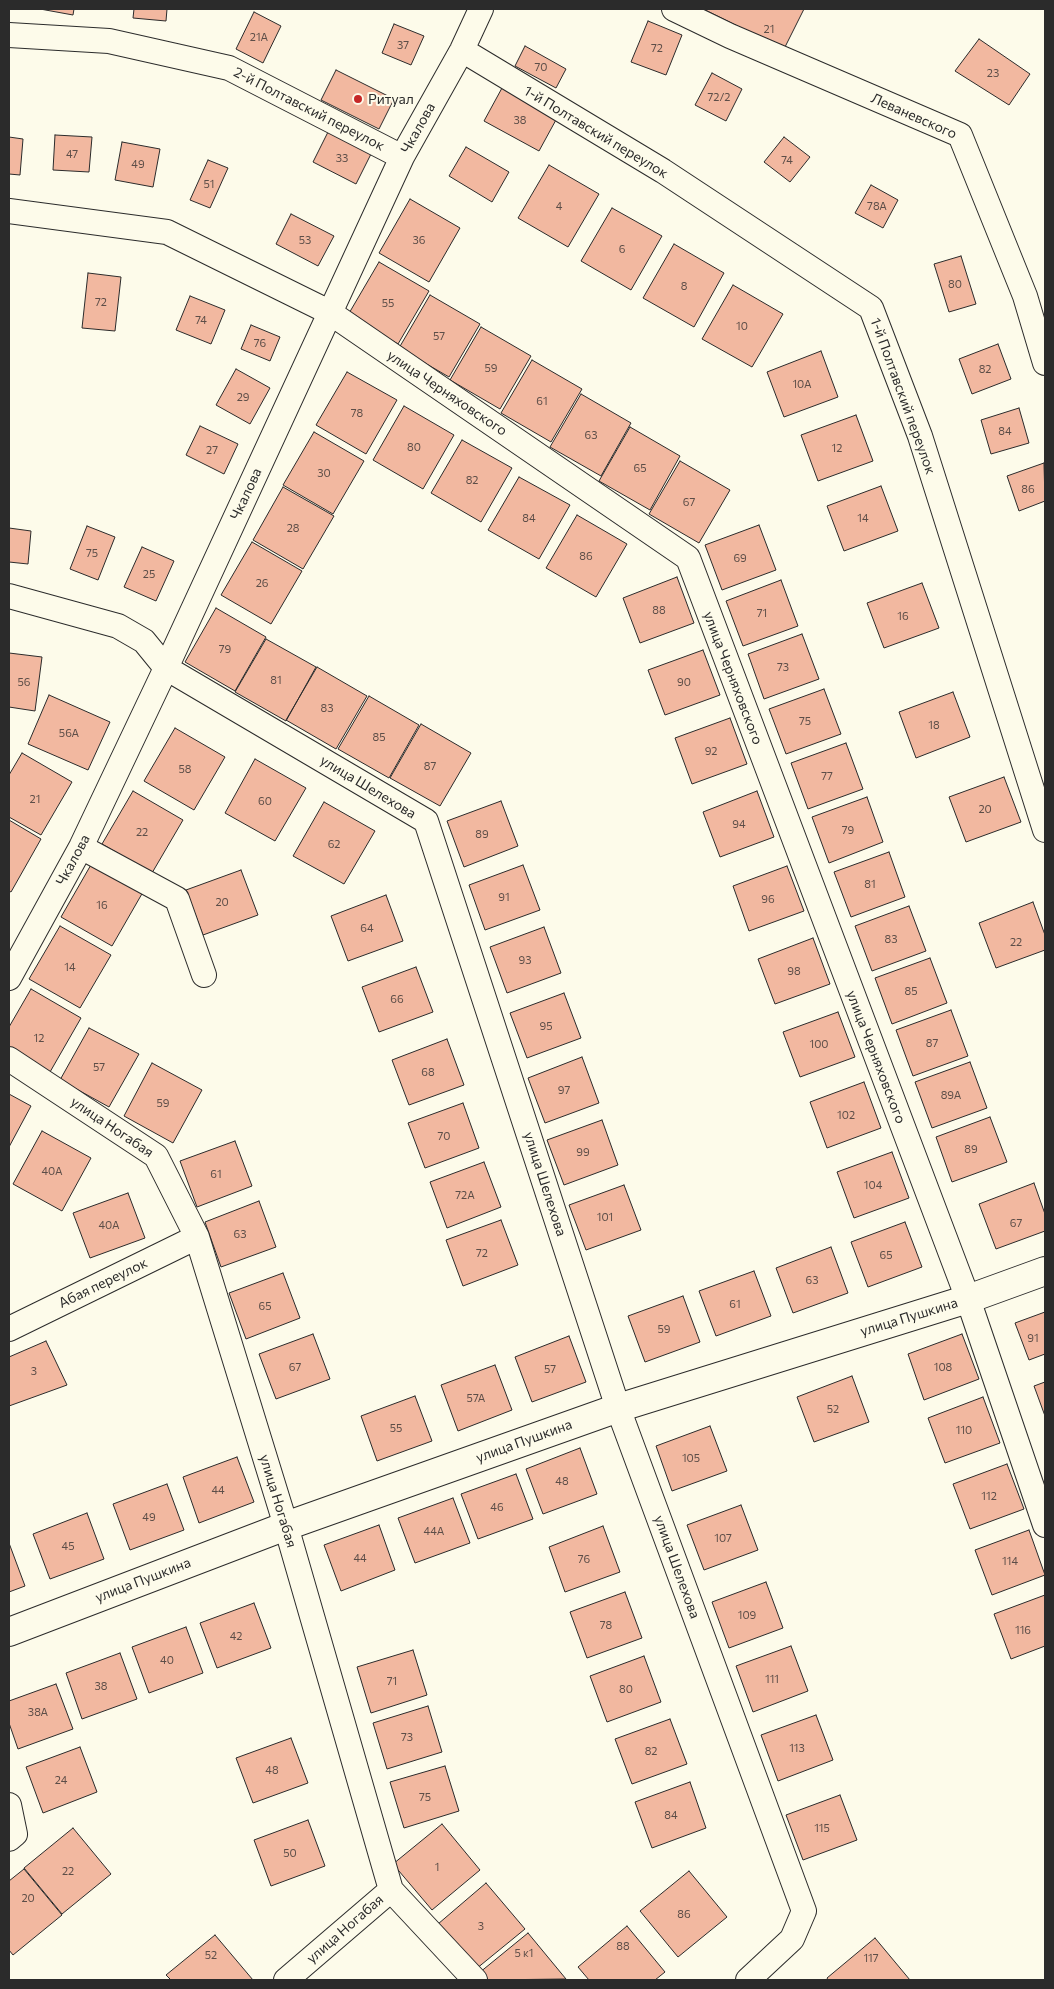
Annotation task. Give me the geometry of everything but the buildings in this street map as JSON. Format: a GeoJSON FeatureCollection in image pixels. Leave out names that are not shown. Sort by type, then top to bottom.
{"type":"FeatureCollection","features":[{"type":"Feature","properties":{"kind":"street","name":"Чкалова"},"geometry":{"type":"LineString","coordinates":[[9,978],[81,847],[166,668],[402,157],[462,50],[481,9]]}},
{"type":"Feature","properties":{"kind":"street","name":"Леваневского"},"geometry":{"type":"LineString","coordinates":[[674,9],[730,36],[960,136],[1035,293],[1045,363]]}},
{"type":"Feature","properties":{"kind":"street","name":"2-й Полтавский переулок"},"geometry":{"type":"LineString","coordinates":[[9,35],[109,41],[229,68],[402,157]]}},
{"type":"Feature","properties":{"kind":"street","name":"1-й Полтавский переулок"},"geometry":{"type":"LineString","coordinates":[[462,50],[663,171],[871,308],[920,436],[1045,830]]}},
{"type":"Feature","properties":{"kind":"street","name":"улица Черняховского"},"geometry":{"type":"LineString","coordinates":[[9,211],[166,232],[329,312],[688,558],[968,1299],[1045,1525]]}},
{"type":"Feature","properties":{"kind":"street","name":"улица Шелехова"},"geometry":{"type":"LineString","coordinates":[[9,596],[118,626],[144,640],[166,668],[426,821],[618,1408],[804,1911],[792,1939],[748,1980]]}},
{"type":"Feature","properties":{"kind":"street"},"geometry":{"type":"LineString","coordinates":[[81,847],[177,899],[204,975]]}},
{"type":"Feature","properties":{"kind":"street","name":"улица Ногабая"},"geometry":{"type":"LineString","coordinates":[[9,1059],[156,1156],[196,1237],[286,1526],[390,1890],[286,1980]]}},
{"type":"Feature","properties":{"kind":"street","name":"Абая переулок"},"geometry":{"type":"LineString","coordinates":[[9,1329],[196,1237]]}},
{"type":"Feature","properties":{"kind":"street","name":"улица Пушкина"},"geometry":{"type":"LineString","coordinates":[[9,1632],[286,1526],[618,1408],[968,1299],[1045,1271]]}},
{"type":"Feature","properties":{"kind":"street"},"geometry":{"type":"LineString","coordinates":[[9,1805],[15,1834],[9,1839]]}},
{"type":"Feature","properties":{"kind":"street"},"geometry":{"type":"LineString","coordinates":[[390,1890],[475,1980]]}},
{"type":"Feature","properties":{"kind":"place","name":"Ритуал"},"geometry":{"type":"Point","coordinates":[358,99]}}]}
